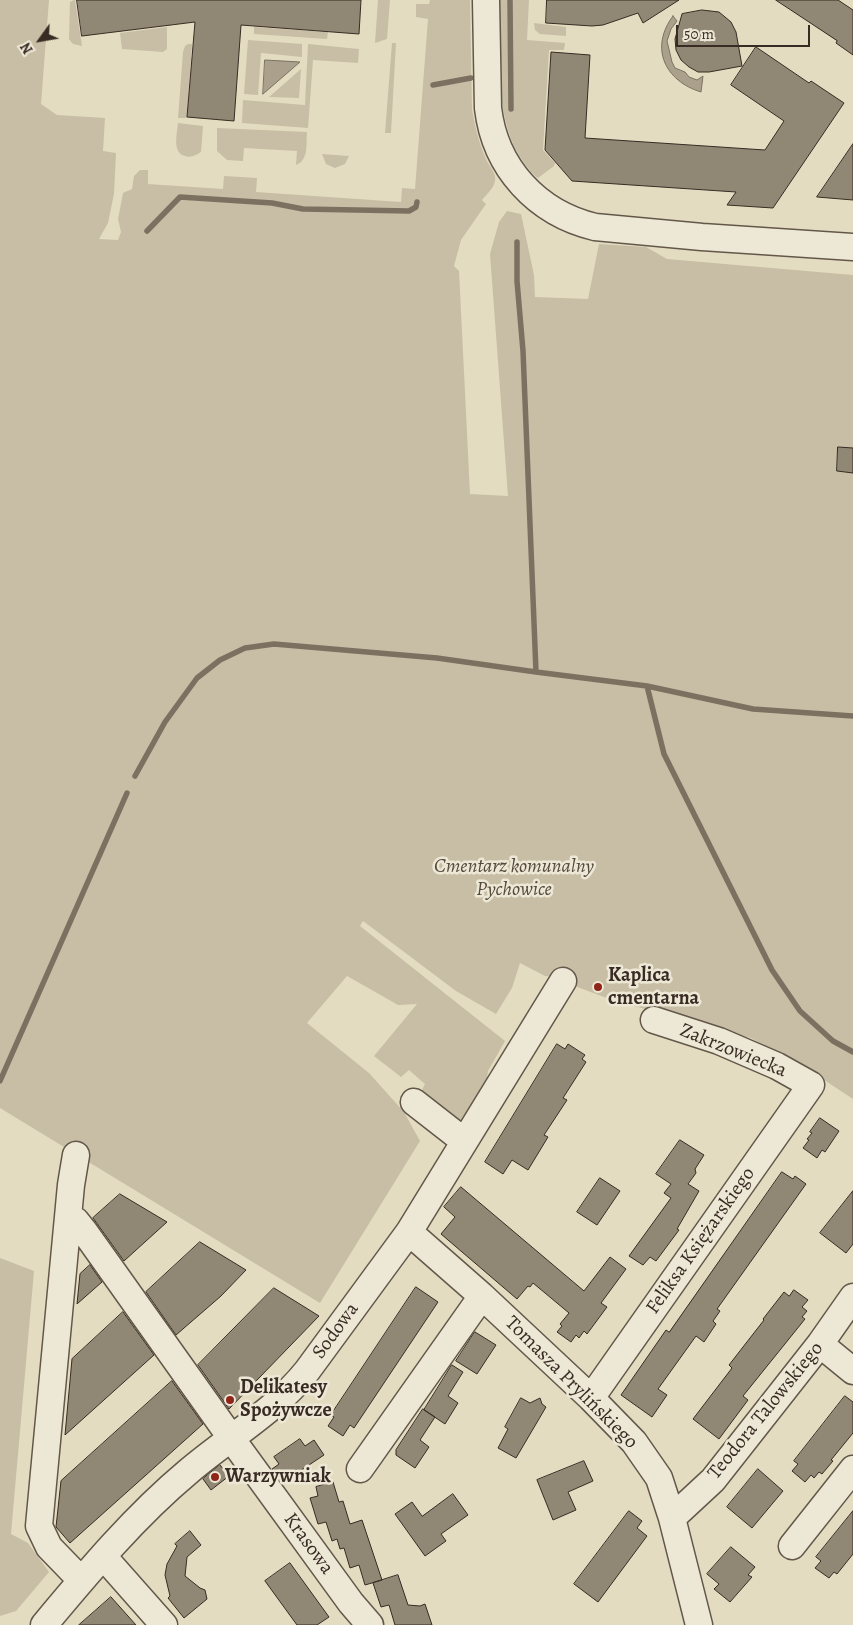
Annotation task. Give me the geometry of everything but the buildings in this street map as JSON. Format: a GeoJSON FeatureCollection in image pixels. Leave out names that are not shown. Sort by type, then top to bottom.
{"type":"FeatureCollection","features":[{"type":"Feature","properties":{"kind":"street"},"geometry":{"type":"LineString","coordinates":[[486,0],[488,108],[494,139],[501,154],[520,183],[547,207],[565,217],[596,227],[702,237],[853,247]]}},
{"type":"Feature","properties":{"kind":"street","name":"Sodowa"},"geometry":{"type":"LineString","coordinates":[[44,1625],[81,1580],[149,1507],[189,1470],[271,1408],[294,1388],[408,1232],[563,981]]}},
{"type":"Feature","properties":{"kind":"street","name":"Zakrzowiecka"},"geometry":{"type":"LineString","coordinates":[[654,1020],[720,1041],[777,1066],[811,1085]]}},
{"type":"Feature","properties":{"kind":"street","name":"Feliksa Księżarskiego"},"geometry":{"type":"LineString","coordinates":[[590,1398],[811,1085]]}},
{"type":"Feature","properties":{"kind":"street"},"geometry":{"type":"LineString","coordinates":[[414,1102],[464,1142]]}},
{"type":"Feature","properties":{"kind":"street"},"geometry":{"type":"LineString","coordinates":[[76,1155],[68,1217],[38,1526],[49,1547],[81,1580]]}},
{"type":"Feature","properties":{"kind":"street","name":"Krasowa"},"geometry":{"type":"LineString","coordinates":[[68,1217],[76,1221],[84,1231],[231,1438],[351,1602],[370,1625]]}},
{"type":"Feature","properties":{"kind":"street","name":"Tomasza Prylińskiego"},"geometry":{"type":"LineString","coordinates":[[408,1232],[482,1296],[634,1442],[659,1478],[672,1518],[700,1625]]}},
{"type":"Feature","properties":{"kind":"street"},"geometry":{"type":"LineString","coordinates":[[360,1470],[482,1296]]}},
{"type":"Feature","properties":{"kind":"street","name":"Teodora Talowskiego"},"geometry":{"type":"LineString","coordinates":[[672,1518],[713,1480],[820,1344],[853,1296]]}},
{"type":"Feature","properties":{"kind":"street"},"geometry":{"type":"LineString","coordinates":[[820,1344],[853,1371]]}},
{"type":"Feature","properties":{"kind":"street"},"geometry":{"type":"LineString","coordinates":[[792,1546],[853,1469]]}},
{"type":"Feature","properties":{"kind":"street"},"geometry":{"type":"LineString","coordinates":[[103,1556],[164,1625]]}},
{"type":"Feature","properties":{"kind":"green space","name":"Cmentarz komunalny Pychowice"},"geometry":{"type":"Polygon","coordinates":[[[0,0],[49,0],[41,104],[57,115],[105,118],[103,151],[116,153],[114,194],[108,223],[99,239],[118,240],[121,232],[118,219],[123,193],[132,189],[134,176],[140,170],[148,170],[148,184],[223,189],[224,176],[257,178],[256,192],[401,202],[402,188],[415,189],[428,19],[416,17],[416,4],[429,4],[430,0],[470,0],[472,109],[481,147],[495,178],[493,186],[482,200],[486,204],[461,240],[454,266],[459,271],[470,494],[508,496],[490,254],[499,222],[507,211],[521,214],[534,275],[535,297],[588,299],[599,244],[646,247],[667,259],[853,275],[853,1099],[812,1072],[751,1038],[604,997],[557,977],[545,976],[520,963],[512,988],[496,1014],[456,991],[363,921],[360,926],[505,1041],[488,1071],[486,1085],[457,1125],[420,1094],[425,1084],[409,1070],[401,1077],[374,1056],[417,1004],[398,1005],[347,976],[307,1023],[369,1073],[404,1112],[420,1141],[320,1303],[0,1108],[0,0]]]}},
{"type":"Feature","properties":{"kind":"green space"},"geometry":{"type":"Polygon","coordinates":[[[75,0],[82,46],[73,44],[69,39],[70,2],[75,0]]]}},
{"type":"Feature","properties":{"kind":"green space"},"geometry":{"type":"Polygon","coordinates":[[[378,0],[390,0],[387,39],[375,43],[378,0]]]}},
{"type":"Feature","properties":{"kind":"green space"},"geometry":{"type":"Polygon","coordinates":[[[498,0],[529,0],[527,40],[565,43],[564,50],[549,50],[543,150],[555,163],[554,166],[538,178],[525,164],[507,128],[500,85],[498,0]]]}},
{"type":"Feature","properties":{"kind":"green space"},"geometry":{"type":"Polygon","coordinates":[[[534,23],[566,27],[566,36],[540,34],[535,30],[534,23]]]}},
{"type":"Feature","properties":{"kind":"green space"},"geometry":{"type":"Polygon","coordinates":[[[167,27],[167,49],[163,52],[122,49],[120,33],[167,27]]]}},
{"type":"Feature","properties":{"kind":"green space"},"geometry":{"type":"Polygon","coordinates":[[[254,27],[328,32],[327,39],[254,34],[254,27]]]}},
{"type":"Feature","properties":{"kind":"green space"},"geometry":{"type":"Polygon","coordinates":[[[248,40],[302,44],[302,57],[261,53],[258,95],[244,94],[248,40]]]}},
{"type":"Feature","properties":{"kind":"green space"},"geometry":{"type":"Polygon","coordinates":[[[392,43],[396,43],[391,133],[385,133],[392,43]]]}},
{"type":"Feature","properties":{"kind":"green space"},"geometry":{"type":"Polygon","coordinates":[[[188,44],[192,44],[187,118],[178,118],[183,52],[188,44]]]}},
{"type":"Feature","properties":{"kind":"green space"},"geometry":{"type":"Polygon","coordinates":[[[308,44],[359,49],[358,63],[313,60],[308,128],[242,123],[243,100],[305,105],[308,44]]]}},
{"type":"Feature","properties":{"kind":"green space"},"geometry":{"type":"Polygon","coordinates":[[[301,69],[299,98],[269,97],[301,69]]]}},
{"type":"Feature","properties":{"kind":"green space"},"geometry":{"type":"Polygon","coordinates":[[[178,123],[203,126],[201,152],[189,157],[178,151],[176,143],[178,123]]]}},
{"type":"Feature","properties":{"kind":"green space"},"geometry":{"type":"Polygon","coordinates":[[[217,128],[307,132],[305,156],[296,165],[297,151],[244,148],[243,161],[227,160],[217,151],[217,128]]]}},
{"type":"Feature","properties":{"kind":"green space"},"geometry":{"type":"Polygon","coordinates":[[[322,154],[349,156],[345,164],[335,168],[326,164],[322,154]]]}},
{"type":"Feature","properties":{"kind":"green space"},"geometry":{"type":"Polygon","coordinates":[[[0,1258],[34,1271],[11,1534],[28,1543],[49,1572],[16,1611],[0,1616],[0,1258]]]}},
{"type":"Feature","properties":{"kind":"shaded area"},"geometry":{"type":"Polygon","coordinates":[[[673,16],[677,21],[671,29],[667,41],[672,62],[675,68],[685,72],[689,77],[697,80],[703,76],[701,92],[688,87],[678,80],[664,62],[662,40],[673,16]]]}},
{"type":"Feature","properties":{"kind":"shaded area"},"geometry":{"type":"Polygon","coordinates":[[[265,60],[300,62],[263,94],[265,60]]]}},
{"type":"Feature","properties":{"kind":"waterway"},"geometry":{"type":"LineString","coordinates":[[510,0],[511,109]]}},
{"type":"Feature","properties":{"kind":"waterway"},"geometry":{"type":"LineString","coordinates":[[433,85],[471,78]]}},
{"type":"Feature","properties":{"kind":"waterway"},"geometry":{"type":"LineString","coordinates":[[147,231],[180,197],[272,203],[303,209],[409,211],[416,207],[417,202]]}},
{"type":"Feature","properties":{"kind":"waterway"},"geometry":{"type":"LineString","coordinates":[[517,242],[517,281],[523,351],[536,672]]}},
{"type":"Feature","properties":{"kind":"waterway"},"geometry":{"type":"LineString","coordinates":[[135,776],[165,722],[197,678],[220,660],[245,648],[274,644],[437,658],[647,686],[753,709],[853,716]]}},
{"type":"Feature","properties":{"kind":"waterway"},"geometry":{"type":"LineString","coordinates":[[647,686],[664,754],[772,970],[800,1011],[833,1041],[853,1052]]}},
{"type":"Feature","properties":{"kind":"waterway"},"geometry":{"type":"LineString","coordinates":[[0,1081],[127,793]]}},
{"type":"Feature","properties":{"kind":"place","name":"Kaplica cmentarna"},"geometry":{"type":"Point","coordinates":[598,987]}},
{"type":"Feature","properties":{"kind":"place","name":"Delikatesy Spożywcze"},"geometry":{"type":"Point","coordinates":[230,1400]}},
{"type":"Feature","properties":{"kind":"place","name":"Warzywniak"},"geometry":{"type":"Point","coordinates":[215,1477]}}]}
